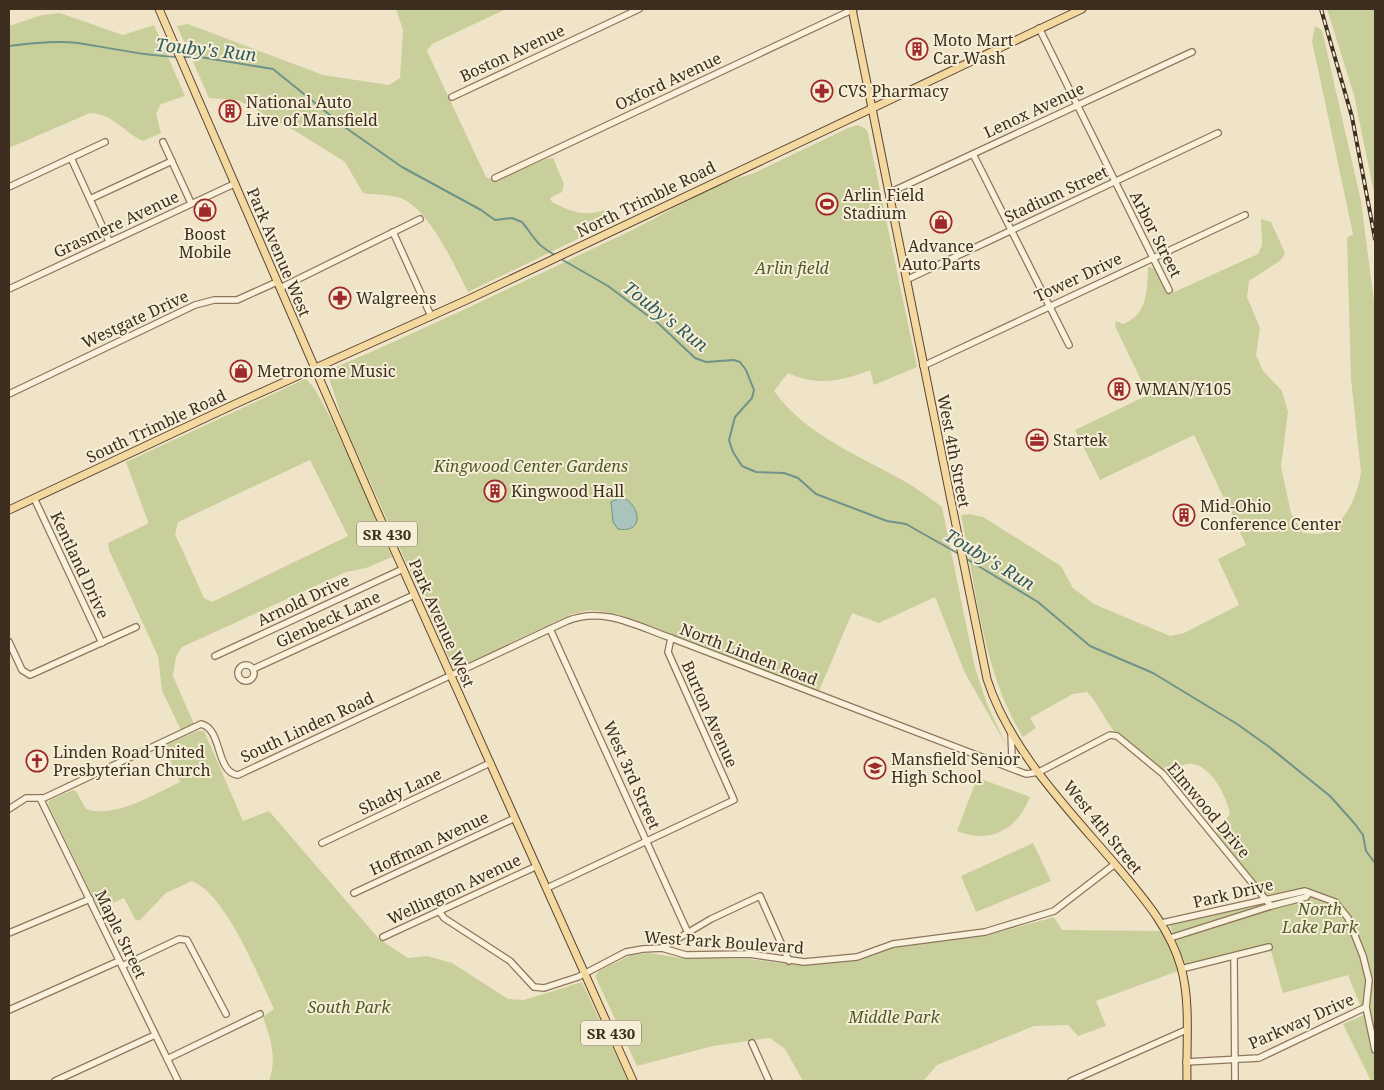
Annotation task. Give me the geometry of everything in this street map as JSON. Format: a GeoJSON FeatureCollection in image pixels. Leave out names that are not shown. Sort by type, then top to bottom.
{"type":"FeatureCollection","features":[{"type":"Feature","properties":{"kind":"main road","name":"Park Avenue West"},"geometry":{"type":"LineString","coordinates":[[159,9],[414,595],[633,1081]]}},
{"type":"Feature","properties":{"kind":"main road","name":"West 4th Street"},"geometry":{"type":"LineString","coordinates":[[853,9],[968,593],[987,679],[996,704],[1011,734],[1039,772],[1162,923],[1170,938],[1180,966],[1186,1002],[1186,1081]]}},
{"type":"Feature","properties":{"kind":"main road","name":"North Trimble Road"},"geometry":{"type":"LineString","coordinates":[[314,368],[520,275],[871,107],[1082,9]]}},
{"type":"Feature","properties":{"kind":"main road","name":"South Trimble Road"},"geometry":{"type":"LineString","coordinates":[[9,510],[314,368]]}},
{"type":"Feature","properties":{"kind":"street","name":"Boston Avenue"},"geometry":{"type":"LineString","coordinates":[[452,97],[639,9]]}},
{"type":"Feature","properties":{"kind":"street","name":"Oxford Avenue"},"geometry":{"type":"LineString","coordinates":[[494,178],[853,9]]}},
{"type":"Feature","properties":{"kind":"street","name":"Arbor Street"},"geometry":{"type":"LineString","coordinates":[[1039,28],[1169,290]]}},
{"type":"Feature","properties":{"kind":"street","name":"Lenox Avenue"},"geometry":{"type":"LineString","coordinates":[[889,193],[1192,52]]}},
{"type":"Feature","properties":{"kind":"street","name":"Stadium Street"},"geometry":{"type":"LineString","coordinates":[[906,280],[1218,133]]}},
{"type":"Feature","properties":{"kind":"street"},"geometry":{"type":"LineString","coordinates":[[9,187],[105,142]]}},
{"type":"Feature","properties":{"kind":"street"},"geometry":{"type":"LineString","coordinates":[[163,142],[191,203]]}},
{"type":"Feature","properties":{"kind":"street"},"geometry":{"type":"LineString","coordinates":[[973,154],[1069,345]]}},
{"type":"Feature","properties":{"kind":"street"},"geometry":{"type":"LineString","coordinates":[[71,158],[109,242]]}},
{"type":"Feature","properties":{"kind":"street"},"geometry":{"type":"LineString","coordinates":[[90,199],[172,161]]}},
{"type":"Feature","properties":{"kind":"street","name":"Grasmere Avenue"},"geometry":{"type":"LineString","coordinates":[[9,289],[234,184]]}},
{"type":"Feature","properties":{"kind":"street","name":"Tower Drive"},"geometry":{"type":"LineString","coordinates":[[923,366],[1245,215]]}},
{"type":"Feature","properties":{"kind":"street"},"geometry":{"type":"LineString","coordinates":[[279,285],[420,219]]}},
{"type":"Feature","properties":{"kind":"street"},"geometry":{"type":"LineString","coordinates":[[393,232],[431,316]]}},
{"type":"Feature","properties":{"kind":"street","name":"Westgate Drive"},"geometry":{"type":"LineString","coordinates":[[9,394],[195,305],[214,300],[237,300],[279,285]]}},
{"type":"Feature","properties":{"kind":"street","name":"Kentland Drive"},"geometry":{"type":"LineString","coordinates":[[34,498],[102,643]]}},
{"type":"Feature","properties":{"kind":"street","name":"Arnold Drive"},"geometry":{"type":"LineString","coordinates":[[215,656],[403,569]]}},
{"type":"Feature","properties":{"kind":"street","name":"Glenbeck Lane"},"geometry":{"type":"LineString","coordinates":[[253,669],[414,595]]}},
{"type":"Feature","properties":{"kind":"street","name":"North Linden Road"},"geometry":{"type":"LineString","coordinates":[[451,676],[580,616],[598,614],[616,618],[671,638],[1026,774],[1039,772]]}},
{"type":"Feature","properties":{"kind":"street"},"geometry":{"type":"LineString","coordinates":[[9,642],[22,670],[27,675],[38,673],[136,627]]}},
{"type":"Feature","properties":{"kind":"street","name":"West 3rd Street"},"geometry":{"type":"LineString","coordinates":[[550,629],[686,934]]}},
{"type":"Feature","properties":{"kind":"street","name":"Burton Avenue"},"geometry":{"type":"LineString","coordinates":[[646,841],[734,800],[668,652],[671,638]]}},
{"type":"Feature","properties":{"kind":"street","name":"South Linden Road"},"geometry":{"type":"LineString","coordinates":[[9,810],[26,798],[40,798],[201,724],[210,730],[228,770],[238,775],[451,676]]}},
{"type":"Feature","properties":{"kind":"street"},"geometry":{"type":"LineString","coordinates":[[997,763],[1006,761],[1012,756],[1011,734]]}},
{"type":"Feature","properties":{"kind":"street","name":"Elmwood Drive"},"geometry":{"type":"LineString","coordinates":[[1039,772],[1110,735],[1116,736],[1163,774],[1271,906]]}},
{"type":"Feature","properties":{"kind":"street","name":"Shady Lane"},"geometry":{"type":"LineString","coordinates":[[322,843],[490,763]]}},
{"type":"Feature","properties":{"kind":"street","name":"Maple Street"},"geometry":{"type":"LineString","coordinates":[[40,798],[178,1081]]}},
{"type":"Feature","properties":{"kind":"street","name":"Hoffman Avenue"},"geometry":{"type":"LineString","coordinates":[[354,893],[515,818]]}},
{"type":"Feature","properties":{"kind":"street"},"geometry":{"type":"LineString","coordinates":[[547,888],[646,841]]}},
{"type":"Feature","properties":{"kind":"street","name":"West Park Boulevard"},"geometry":{"type":"LineString","coordinates":[[439,911],[444,918],[510,961],[534,987],[547,988],[578,977],[584,972],[626,952],[650,948],[662,948],[682,954],[741,953],[804,962],[857,957],[893,944],[976,934],[1038,917],[1064,906],[1115,864]]}},
{"type":"Feature","properties":{"kind":"street","name":"Wellington Avenue"},"geometry":{"type":"LineString","coordinates":[[383,937],[536,866]]}},
{"type":"Feature","properties":{"kind":"street","name":"Park Drive"},"geometry":{"type":"LineString","coordinates":[[1162,923],[1305,891],[1329,899],[1342,910],[1359,944],[1372,981]]}},
{"type":"Feature","properties":{"kind":"street","name":"Park Drive"},"geometry":{"type":"LineString","coordinates":[[1170,938],[1306,897],[1310,893]]}},
{"type":"Feature","properties":{"kind":"street"},"geometry":{"type":"LineString","coordinates":[[662,948],[760,896],[789,960]]}},
{"type":"Feature","properties":{"kind":"street"},"geometry":{"type":"LineString","coordinates":[[9,933],[90,899]]}},
{"type":"Feature","properties":{"kind":"street"},"geometry":{"type":"LineString","coordinates":[[682,954],[677,944],[686,934]]}},
{"type":"Feature","properties":{"kind":"street"},"geometry":{"type":"LineString","coordinates":[[9,1010],[179,939],[187,940],[190,944],[226,1014]]}},
{"type":"Feature","properties":{"kind":"street"},"geometry":{"type":"LineString","coordinates":[[1180,966],[1234,956],[1268,947]]}},
{"type":"Feature","properties":{"kind":"street"},"geometry":{"type":"LineString","coordinates":[[1234,956],[1235,1081]]}},
{"type":"Feature","properties":{"kind":"street"},"geometry":{"type":"LineString","coordinates":[[1372,981],[1366,1007],[1375,1050]]}},
{"type":"Feature","properties":{"kind":"street","name":"Parkway Drive"},"geometry":{"type":"LineString","coordinates":[[1186,1062],[1259,1058],[1366,1007]]}},
{"type":"Feature","properties":{"kind":"street"},"geometry":{"type":"LineString","coordinates":[[167,1059],[260,1014]]}},
{"type":"Feature","properties":{"kind":"street"},"geometry":{"type":"LineString","coordinates":[[1071,1081],[1186,1030]]}},
{"type":"Feature","properties":{"kind":"street"},"geometry":{"type":"LineString","coordinates":[[55,1081],[155,1035]]}},
{"type":"Feature","properties":{"kind":"street"},"geometry":{"type":"LineString","coordinates":[[752,1043],[769,1081]]}},
{"type":"Feature","properties":{"kind":"green space"},"geometry":{"type":"Polygon","coordinates":[[[396,9],[506,9],[432,44],[427,51],[486,177],[496,181],[546,159],[553,158],[564,184],[562,192],[550,198],[552,202],[579,213],[592,213],[609,209],[615,212],[615,221],[468,292],[433,229],[415,207],[405,200],[395,197],[363,193],[345,162],[297,132],[238,100],[209,98],[177,26],[188,24],[323,75],[389,85],[400,78],[403,30],[396,9]]]}},
{"type":"Feature","properties":{"kind":"green space"},"geometry":{"type":"Polygon","coordinates":[[[1327,9],[1375,9],[1375,198],[1354,95],[1327,9]]]}},
{"type":"Feature","properties":{"kind":"green space"},"geometry":{"type":"Polygon","coordinates":[[[60,13],[123,35],[154,25],[185,96],[161,104],[156,114],[161,133],[143,141],[112,120],[90,113],[9,148],[9,26],[42,15],[60,13]]]}},
{"type":"Feature","properties":{"kind":"green space","name":"North Lake Park"},"geometry":{"type":"Polygon","coordinates":[[[1315,26],[1322,30],[1361,201],[1375,309],[1375,1081],[1371,1081],[1343,1024],[1364,1015],[1348,975],[1283,993],[1269,944],[1186,965],[1171,929],[1169,919],[1268,897],[1216,832],[1230,814],[1225,797],[1214,779],[1200,766],[1192,764],[1183,765],[1167,775],[1145,759],[1117,734],[1087,692],[1073,694],[1030,718],[1036,728],[1023,737],[1009,712],[990,658],[961,515],[969,514],[983,517],[1061,566],[1073,588],[1094,604],[1170,636],[1184,633],[1239,605],[1218,559],[1246,545],[1194,435],[1100,480],[1075,430],[1148,395],[1115,326],[1116,321],[1123,324],[1131,320],[1142,308],[1146,292],[1148,267],[1155,268],[1167,293],[1170,294],[1258,254],[1262,245],[1261,219],[1271,222],[1285,253],[1281,260],[1249,281],[1247,297],[1260,328],[1256,355],[1263,371],[1282,391],[1288,412],[1281,467],[1291,513],[1303,533],[1313,534],[1323,533],[1331,529],[1344,516],[1357,490],[1361,472],[1351,379],[1347,238],[1353,234],[1312,41],[1315,26]]]}},
{"type":"Feature","properties":{"kind":"green space"},"geometry":{"type":"Polygon","coordinates":[[[858,125],[866,129],[868,133],[917,367],[874,385],[870,370],[839,380],[829,381],[809,380],[788,373],[774,391],[787,407],[819,434],[911,485],[942,507],[975,668],[987,704],[1007,747],[965,673],[935,597],[879,623],[852,613],[819,691],[617,614],[590,610],[572,614],[454,669],[344,424],[329,378],[330,372],[334,368],[628,232],[704,192],[752,174],[858,125]]]}},
{"type":"Feature","properties":{"kind":"green space"},"geometry":{"type":"Polygon","coordinates":[[[305,379],[313,387],[337,431],[392,557],[366,568],[346,572],[182,647],[176,657],[173,676],[194,724],[181,730],[162,691],[158,656],[109,550],[108,543],[148,522],[126,462],[305,379]],[[310,460],[178,522],[175,534],[204,598],[212,602],[348,536],[310,460]]]}},
{"type":"Feature","properties":{"kind":"green space","name":"South Park"},"geometry":{"type":"Polygon","coordinates":[[[197,731],[204,731],[243,821],[269,811],[379,939],[408,958],[427,956],[452,963],[508,999],[524,1000],[582,982],[628,1081],[269,1081],[273,1057],[271,1041],[263,1017],[274,1009],[240,938],[217,902],[205,889],[192,881],[166,893],[139,921],[135,919],[124,898],[99,909],[48,804],[50,800],[73,790],[76,791],[86,809],[109,811],[134,804],[159,793],[180,782],[164,746],[197,731]]]}},
{"type":"Feature","properties":{"kind":"green space"},"geometry":{"type":"Polygon","coordinates":[[[981,779],[1030,797],[1018,818],[1001,831],[981,836],[957,831],[976,781],[981,779]]]}},
{"type":"Feature","properties":{"kind":"green space"},"geometry":{"type":"Polygon","coordinates":[[[1033,843],[1051,881],[976,912],[961,876],[1033,843]]]}},
{"type":"Feature","properties":{"kind":"green space","name":"Middle Park"},"geometry":{"type":"Polygon","coordinates":[[[1054,917],[1062,930],[1162,931],[1178,971],[1096,1001],[1106,1026],[1078,1036],[1068,1025],[1034,1026],[937,1065],[925,1079],[920,1081],[803,1081],[785,1049],[770,1038],[713,1046],[637,1066],[595,976],[599,971],[631,955],[649,953],[681,958],[749,959],[796,965],[855,961],[894,947],[985,936],[1054,917]]]}},
{"type":"Feature","properties":{"kind":"water"},"geometry":{"type":"Polygon","coordinates":[[[621,497],[627,500],[636,511],[636,523],[633,527],[627,529],[618,529],[613,522],[611,502],[621,497]]]}},
{"type":"Feature","properties":{"kind":"waterway","name":"Touby's Run"},"geometry":{"type":"LineString","coordinates":[[9,46],[44,42],[70,42],[177,57]]}},
{"type":"Feature","properties":{"kind":"waterway","name":"Touby's Run"},"geometry":{"type":"LineString","coordinates":[[182,57],[200,57],[273,69],[346,128],[402,167],[481,210],[495,220],[512,218],[522,222],[539,244],[555,255]]}},
{"type":"Feature","properties":{"kind":"waterway","name":"Touby's Run"},"geometry":{"type":"LineString","coordinates":[[561,259],[608,286],[659,324],[695,358],[706,362],[734,360],[740,362],[746,370],[754,390],[752,398],[735,417],[729,440],[733,452],[742,466],[756,472],[784,473],[798,478],[816,494],[887,521],[906,524],[959,554]]}},
{"type":"Feature","properties":{"kind":"waterway","name":"Touby's Run"},"geometry":{"type":"LineString","coordinates":[[965,558],[1038,602],[1090,646],[1153,673],[1237,724],[1268,746],[1330,796],[1363,835],[1366,851],[1375,863]]}},
{"type":"Feature","properties":{"kind":"railway"},"geometry":{"type":"LineString","coordinates":[[1321,9],[1352,117],[1375,239]]}},
{"type":"Feature","properties":{"kind":"place","name":"Moto Mart Car Wash"},"geometry":{"type":"Point","coordinates":[917,49]}},
{"type":"Feature","properties":{"kind":"place","name":"CVS Pharmacy"},"geometry":{"type":"Point","coordinates":[822,91]}},
{"type":"Feature","properties":{"kind":"place","name":"National Auto Live of Mansfield"},"geometry":{"type":"Point","coordinates":[230,111]}},
{"type":"Feature","properties":{"kind":"place","name":"Arlin Field Stadium"},"geometry":{"type":"Point","coordinates":[827,204]}},
{"type":"Feature","properties":{"kind":"place","name":"Boost Mobile"},"geometry":{"type":"Point","coordinates":[205,210]}},
{"type":"Feature","properties":{"kind":"place","name":"Advance Auto Parts"},"geometry":{"type":"Point","coordinates":[941,222]}},
{"type":"Feature","properties":{"kind":"place","name":"Walgreens"},"geometry":{"type":"Point","coordinates":[340,298]}},
{"type":"Feature","properties":{"kind":"place","name":"Metronome Music"},"geometry":{"type":"Point","coordinates":[241,371]}},
{"type":"Feature","properties":{"kind":"place","name":"WMAN/Y105"},"geometry":{"type":"Point","coordinates":[1119,389]}},
{"type":"Feature","properties":{"kind":"place","name":"Startek"},"geometry":{"type":"Point","coordinates":[1037,440]}},
{"type":"Feature","properties":{"kind":"place","name":"Kingwood Hall"},"geometry":{"type":"Point","coordinates":[495,491]}},
{"type":"Feature","properties":{"kind":"place","name":"Mid-Ohio Conference Center"},"geometry":{"type":"Point","coordinates":[1184,515]}},
{"type":"Feature","properties":{"kind":"place","name":"Linden Road United Presbyterian Church"},"geometry":{"type":"Point","coordinates":[37,761]}},
{"type":"Feature","properties":{"kind":"place","name":"Mansfield Senior High School"},"geometry":{"type":"Point","coordinates":[875,768]}},
{"type":"Feature","properties":{"kind":"park label","name":"Arlin field"},"geometry":{"type":"Point","coordinates":[792,268]}},
{"type":"Feature","properties":{"kind":"park label","name":"Kingwood Center Gardens"},"geometry":{"type":"Point","coordinates":[531,466]}}]}
